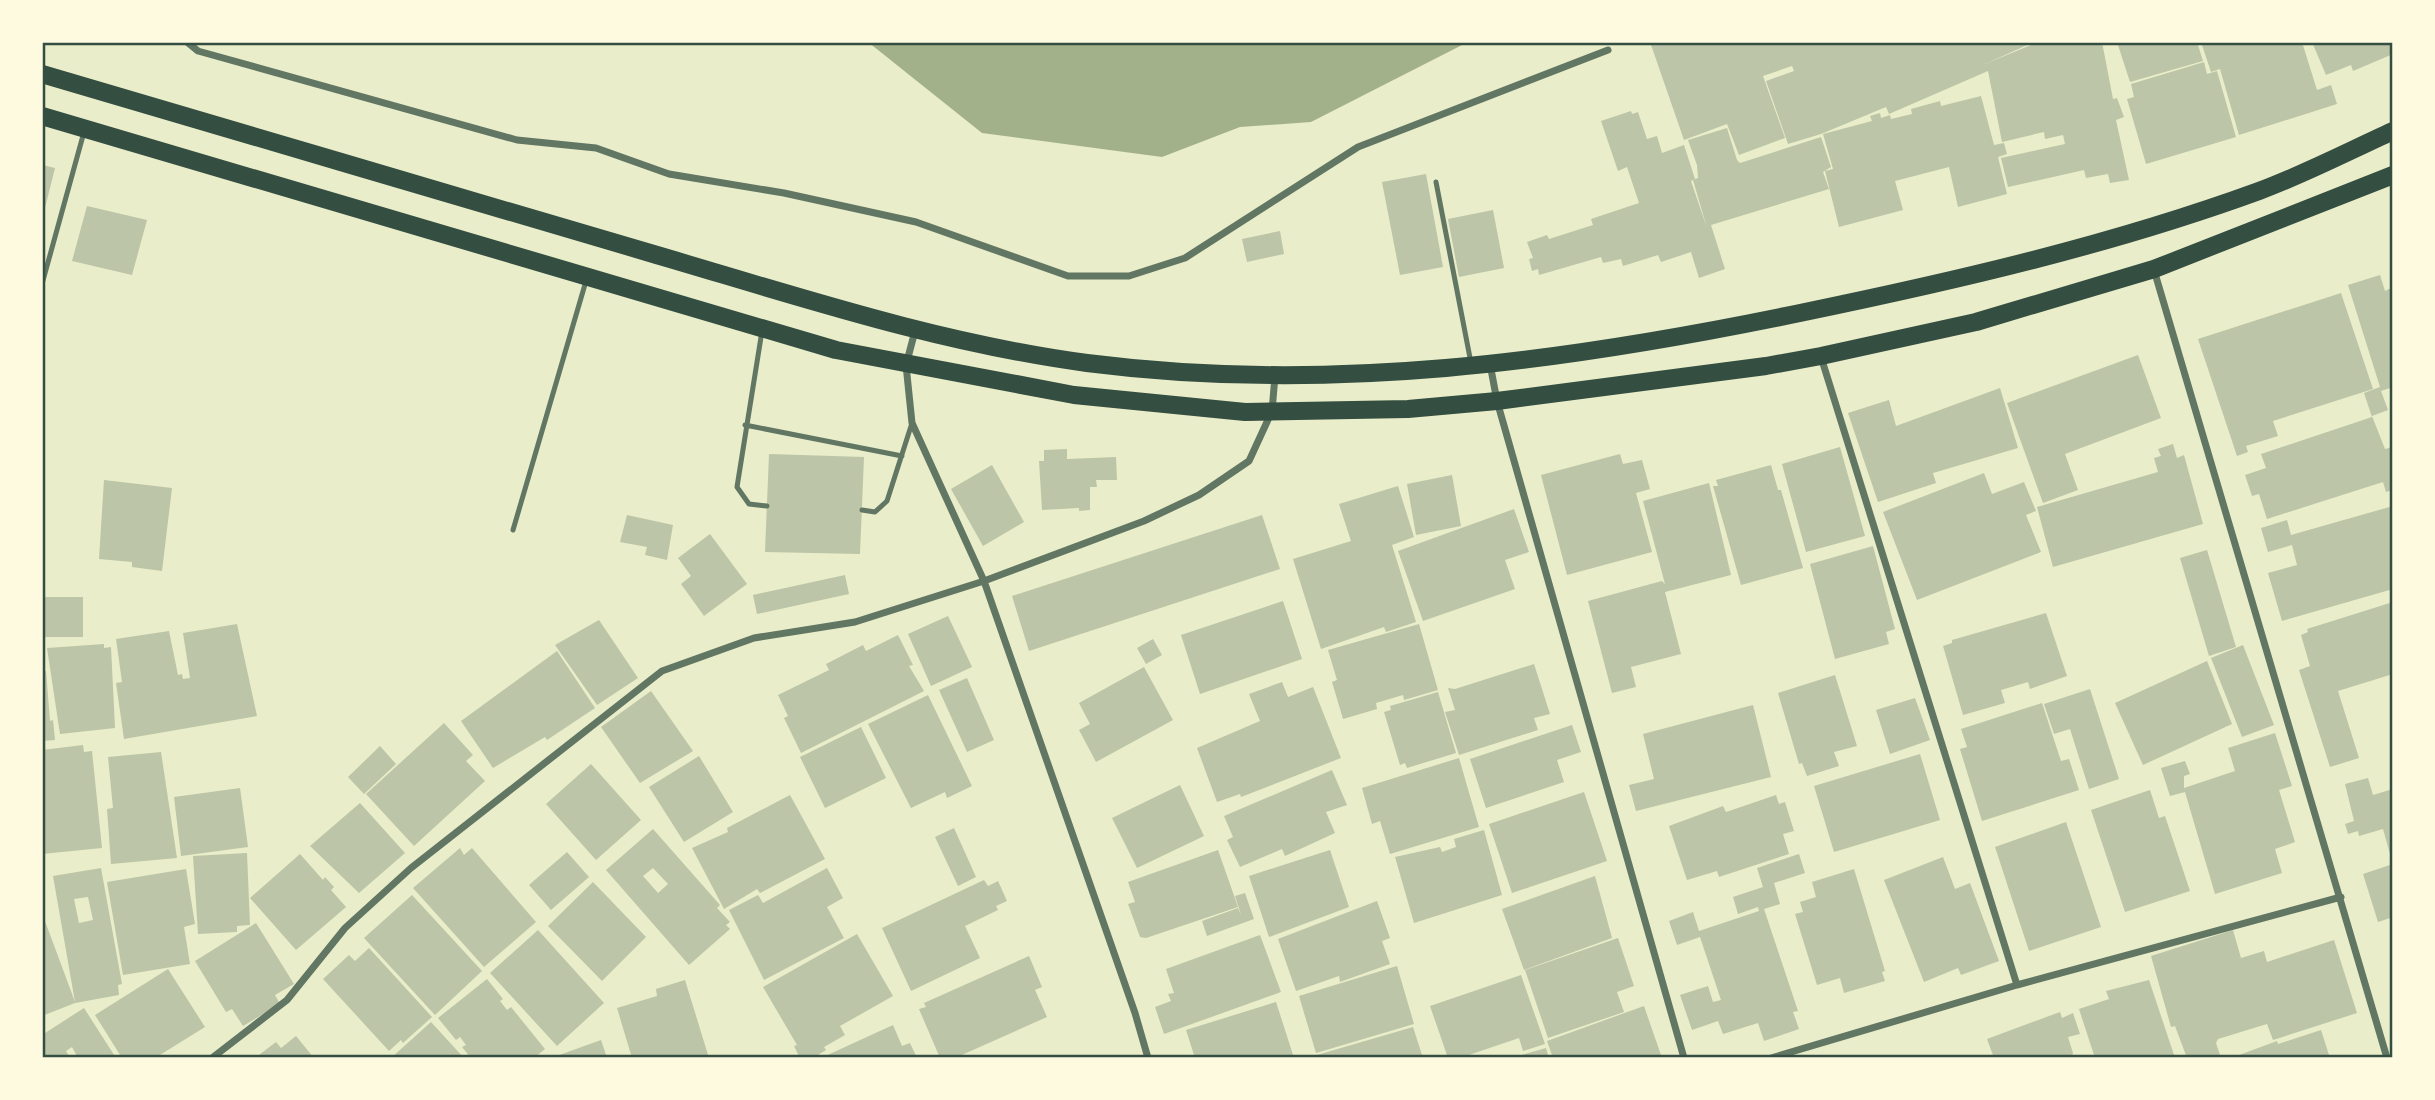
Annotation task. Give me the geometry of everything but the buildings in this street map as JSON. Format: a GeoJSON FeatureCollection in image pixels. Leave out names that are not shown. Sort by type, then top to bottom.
{"type":"FeatureCollection","features":[{"type":"Feature","properties":{"kind":"main road"},"geometry":{"type":"LineString","coordinates":[[42,74],[915,331],[1086,362],[1275,375],[1404,374],[1581,354],[1751,323],[1964,279],[2143,228],[2262,190],[2393,131]]}},
{"type":"Feature","properties":{"kind":"main road"},"geometry":{"type":"LineString","coordinates":[[42,116],[836,350],[906,365],[939,367],[1074,395],[1245,412],[1408,409],[1497,401],[1766,366],[1821,356],[1976,322],[2154,269],[2393,176]]}},
{"type":"Feature","properties":{"kind":"street"},"geometry":{"type":"LineString","coordinates":[[187,42],[198,51],[517,140],[596,148],[669,174],[784,193],[916,222],[1068,276],[1129,276],[1185,258],[1358,147],[1608,50]]}},
{"type":"Feature","properties":{"kind":"street"},"geometry":{"type":"LineString","coordinates":[[2154,269],[2387,1058]]}},
{"type":"Feature","properties":{"kind":"street"},"geometry":{"type":"LineString","coordinates":[[915,331],[906,365],[912,423],[984,581],[1135,1013],[1148,1058]]}},
{"type":"Feature","properties":{"kind":"street"},"geometry":{"type":"LineString","coordinates":[[1821,356],[2017,985]]}},
{"type":"Feature","properties":{"kind":"street"},"geometry":{"type":"LineString","coordinates":[[1490,363],[1497,401],[1684,1058]]}},
{"type":"Feature","properties":{"kind":"street"},"geometry":{"type":"LineString","coordinates":[[212,1058],[287,1000],[345,928],[411,868],[662,671],[754,638],[855,622],[984,581],[1144,522],[1199,495],[1249,461],[1272,411],[1275,375]]}},
{"type":"Feature","properties":{"kind":"street"},"geometry":{"type":"LineString","coordinates":[[1771,1058],[2017,985],[2341,897]]}},
{"type":"Feature","properties":{"kind":"lane"},"geometry":{"type":"LineString","coordinates":[[42,284],[85,129]]}},
{"type":"Feature","properties":{"kind":"lane"},"geometry":{"type":"LineString","coordinates":[[1436,182],[1471,366]]}},
{"type":"Feature","properties":{"kind":"lane"},"geometry":{"type":"LineString","coordinates":[[513,530],[588,275]]}},
{"type":"Feature","properties":{"kind":"lane"},"geometry":{"type":"LineString","coordinates":[[763,328],[745,425],[737,487],[748,504],[767,506]]}},
{"type":"Feature","properties":{"kind":"lane"},"geometry":{"type":"LineString","coordinates":[[862,510],[876,512],[887,501],[912,423]]}},
{"type":"Feature","properties":{"kind":"lane"},"geometry":{"type":"LineString","coordinates":[[745,425],[902,456]]}},
{"type":"Feature","properties":{"kind":"shaded area"},"geometry":{"type":"Polygon","coordinates":[[[868,42],[1468,42],[1311,122],[1240,127],[1162,157],[982,133],[868,42]]]}}]}
